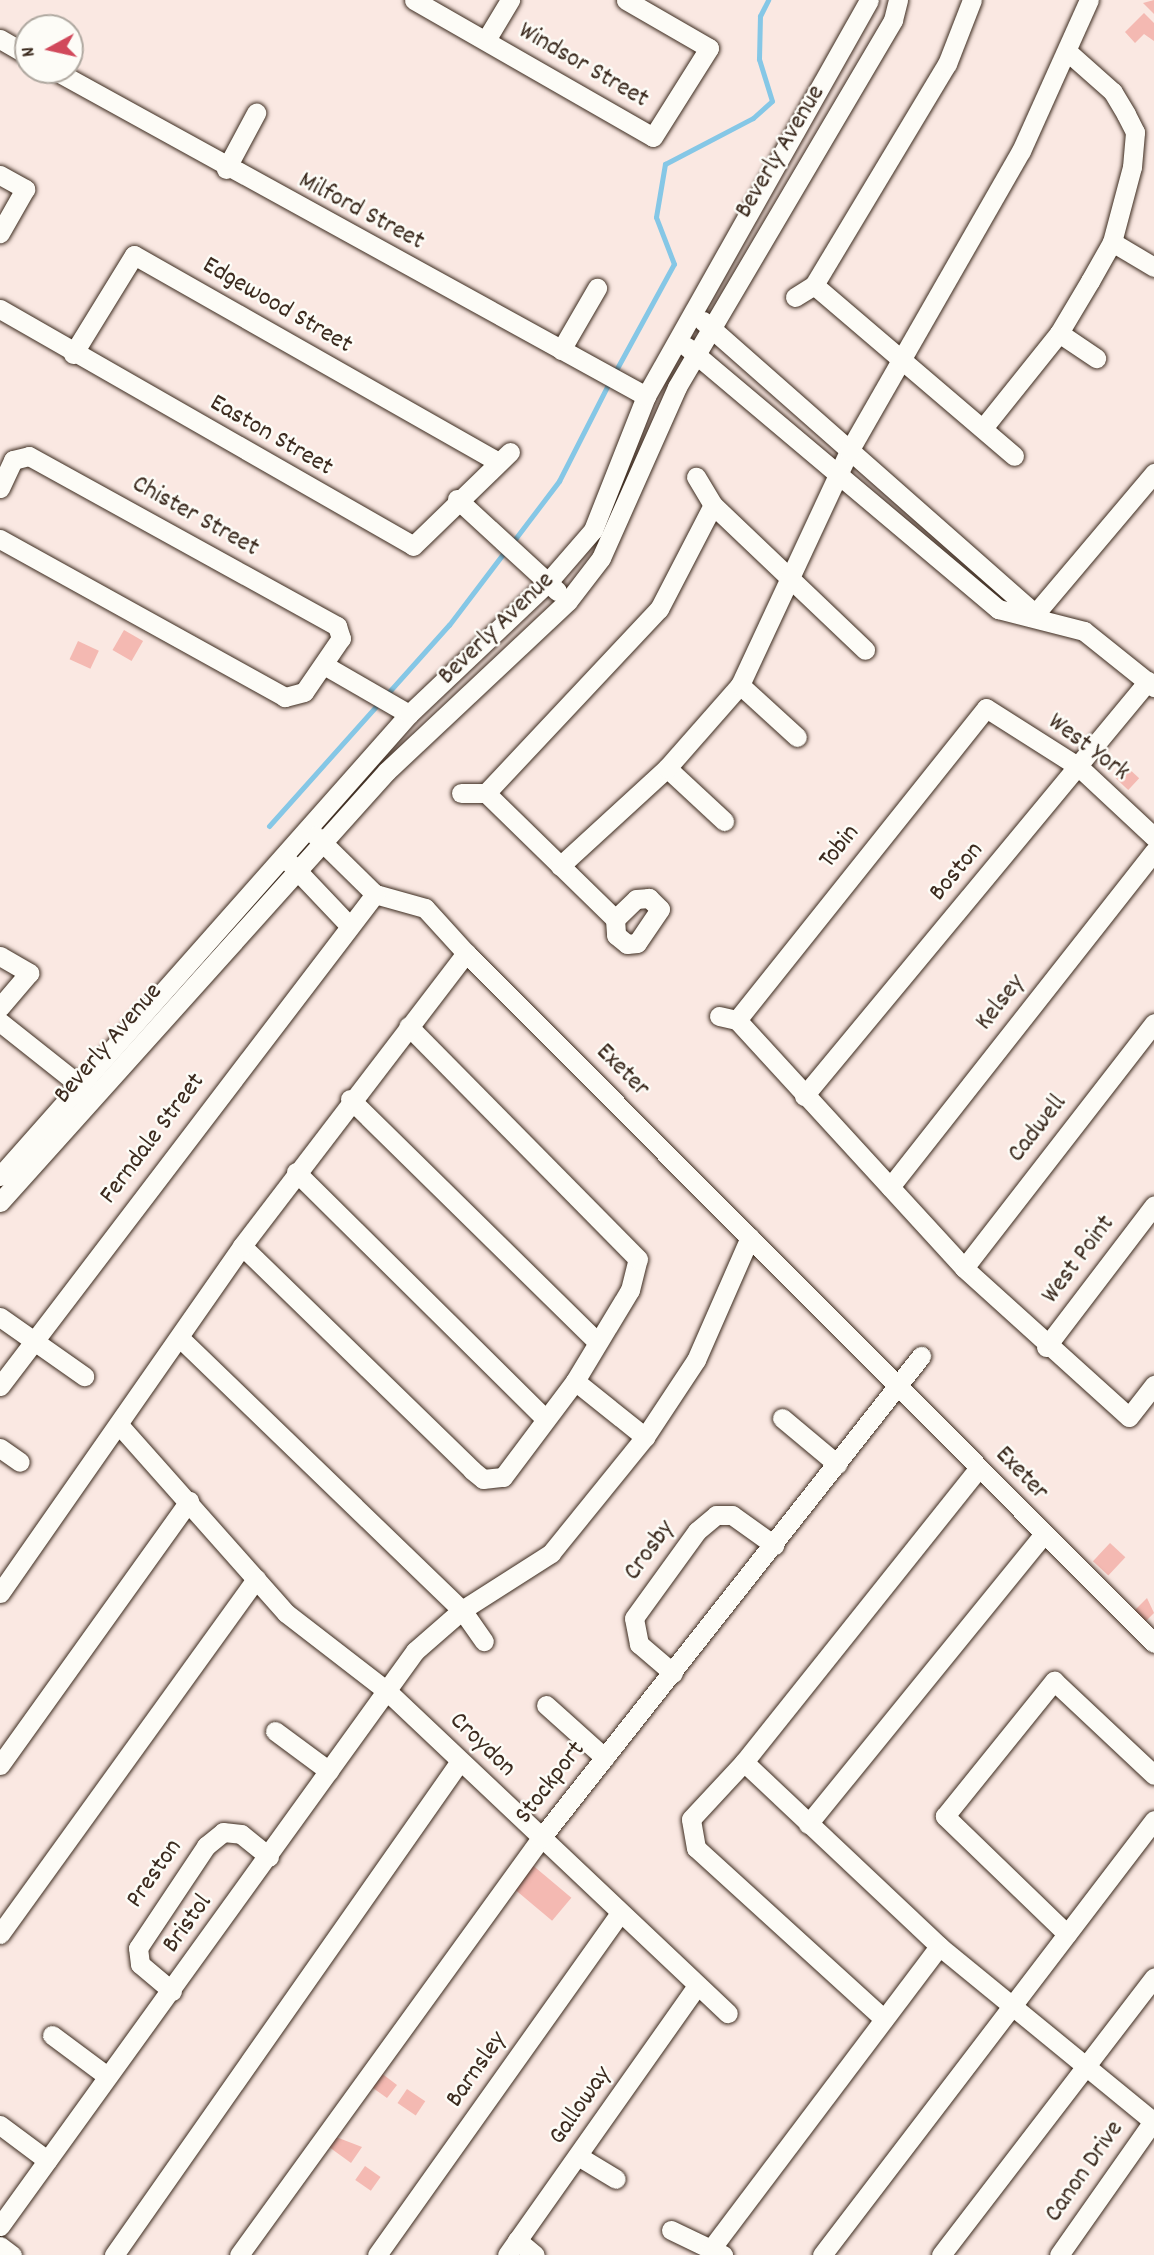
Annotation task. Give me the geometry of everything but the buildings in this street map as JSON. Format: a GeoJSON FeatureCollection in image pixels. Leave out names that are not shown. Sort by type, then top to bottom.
{"type":"FeatureCollection","features":[{"type":"Feature","properties":{"kind":"street","name":"Windsor Street"},"geometry":{"type":"LineString","coordinates":[[414,0],[653,136],[709,48],[626,0]]}},
{"type":"Feature","properties":{"kind":"street"},"geometry":{"type":"LineString","coordinates":[[486,40],[510,0]]}},
{"type":"Feature","properties":{"kind":"street","name":"Beverly Avenue"},"geometry":{"type":"LineString","coordinates":[[0,1202],[97,1098],[387,771],[568,601],[620,522],[696,354],[893,20],[898,0]]}},
{"type":"Feature","properties":{"kind":"street"},"geometry":{"type":"LineString","coordinates":[[795,297],[814,285],[947,64],[972,0]]}},
{"type":"Feature","properties":{"kind":"street"},"geometry":{"type":"LineString","coordinates":[[560,866],[667,768],[740,685],[792,583],[841,475],[849,451],[1021,151],[1069,54],[1089,0]]}},
{"type":"Feature","properties":{"kind":"street"},"geometry":{"type":"LineString","coordinates":[[864,2],[893,20]]}},
{"type":"Feature","properties":{"kind":"street","name":"Beverly Avenue"},"geometry":{"type":"LineString","coordinates":[[0,1176],[77,1084],[308,828],[401,709],[548,582],[593,530],[646,396],[694,314],[864,2]]}},
{"type":"Feature","properties":{"kind":"street"},"geometry":{"type":"LineString","coordinates":[[1069,54],[1113,92],[1135,132],[1154,143]]}},
{"type":"Feature","properties":{"kind":"street","name":"Milford Street"},"geometry":{"type":"LineString","coordinates":[[78,84],[226,169],[646,396]]}},
{"type":"Feature","properties":{"kind":"street"},"geometry":{"type":"LineString","coordinates":[[226,169],[257,113]]}},
{"type":"Feature","properties":{"kind":"street"},"geometry":{"type":"LineString","coordinates":[[983,428],[1059,334],[1112,242],[1135,132]]}},
{"type":"Feature","properties":{"kind":"street"},"geometry":{"type":"LineString","coordinates":[[0,175],[25,189],[0,233]]}},
{"type":"Feature","properties":{"kind":"street"},"geometry":{"type":"LineString","coordinates":[[1112,242],[1154,267]]}},
{"type":"Feature","properties":{"kind":"street","name":"Edgewood Street"},"geometry":{"type":"LineString","coordinates":[[73,354],[135,255],[503,456]]}},
{"type":"Feature","properties":{"kind":"street"},"geometry":{"type":"LineString","coordinates":[[814,285],[1014,456]]}},
{"type":"Feature","properties":{"kind":"street"},"geometry":{"type":"LineString","coordinates":[[561,350],[597,288]]}},
{"type":"Feature","properties":{"kind":"street","name":"Easton Street"},"geometry":{"type":"LineString","coordinates":[[0,309],[412,551],[457,499],[503,456]]}},
{"type":"Feature","properties":{"kind":"street"},"geometry":{"type":"LineString","coordinates":[[694,314],[1035,614]]}},
{"type":"Feature","properties":{"kind":"street"},"geometry":{"type":"LineString","coordinates":[[1059,334],[1096,358]]}},
{"type":"Feature","properties":{"kind":"street"},"geometry":{"type":"LineString","coordinates":[[677,340],[998,609],[1035,614],[1084,631],[1151,684]]}},
{"type":"Feature","properties":{"kind":"street","name":"Chister Street"},"geometry":{"type":"LineString","coordinates":[[0,488],[13,460],[35,459],[337,626],[341,638],[304,692],[285,697],[0,539]]}},
{"type":"Feature","properties":{"kind":"street"},"geometry":{"type":"LineString","coordinates":[[1035,614],[1154,472]]}},
{"type":"Feature","properties":{"kind":"street"},"geometry":{"type":"LineString","coordinates":[[696,477],[713,505],[865,650]]}},
{"type":"Feature","properties":{"kind":"street"},"geometry":{"type":"LineString","coordinates":[[457,499],[568,601]]}},
{"type":"Feature","properties":{"kind":"street"},"geometry":{"type":"LineString","coordinates":[[486,793],[659,609],[713,505]]}},
{"type":"Feature","properties":{"kind":"street"},"geometry":{"type":"LineString","coordinates":[[324,665],[401,709]]}},
{"type":"Feature","properties":{"kind":"street","name":"Boston"},"geometry":{"type":"LineString","coordinates":[[804,1096],[1151,684]]}},
{"type":"Feature","properties":{"kind":"street"},"geometry":{"type":"LineString","coordinates":[[740,685],[797,737]]}},
{"type":"Feature","properties":{"kind":"street","name":"West York"},"geometry":{"type":"LineString","coordinates":[[985,698],[1079,767],[1154,837]]}},
{"type":"Feature","properties":{"kind":"street","name":"Tobin"},"geometry":{"type":"LineString","coordinates":[[804,1096],[728,1018],[790,935],[856,854],[926,782],[985,698]]}},
{"type":"Feature","properties":{"kind":"street"},"geometry":{"type":"LineString","coordinates":[[667,768],[724,821]]}},
{"type":"Feature","properties":{"kind":"street"},"geometry":{"type":"LineString","coordinates":[[911,768],[926,782]]}},
{"type":"Feature","properties":{"kind":"street"},"geometry":{"type":"LineString","coordinates":[[461,793],[486,793],[615,919]]}},
{"type":"Feature","properties":{"kind":"street"},"geometry":{"type":"LineString","coordinates":[[308,828],[375,894]]}},
{"type":"Feature","properties":{"kind":"street","name":"Kelsey"},"geometry":{"type":"LineString","coordinates":[[890,1187],[1154,852]]}},
{"type":"Feature","properties":{"kind":"street"},"geometry":{"type":"LineString","coordinates":[[282,856],[348,923]]}},
{"type":"Feature","properties":{"kind":"street","name":"Ferndale Street"},"geometry":{"type":"LineString","coordinates":[[0,1386],[348,923],[375,894]]}},
{"type":"Feature","properties":{"kind":"street","name":"Exeter"},"geometry":{"type":"LineString","coordinates":[[375,894],[425,908],[466,953],[1154,1643]]}},
{"type":"Feature","properties":{"kind":"street"},"geometry":{"type":"LineString","coordinates":[[0,1593],[181,1340],[242,1246],[350,1099],[466,953]]}},
{"type":"Feature","properties":{"kind":"street"},"geometry":{"type":"LineString","coordinates":[[0,956],[29,972],[0,1007]]}},
{"type":"Feature","properties":{"kind":"street"},"geometry":{"type":"LineString","coordinates":[[0,1022],[97,1098]]}},
{"type":"Feature","properties":{"kind":"street","name":"Cadwell"},"geometry":{"type":"LineString","coordinates":[[964,1268],[1154,1023]]}},
{"type":"Feature","properties":{"kind":"street"},"geometry":{"type":"LineString","coordinates":[[242,1246],[483,1479],[503,1477],[575,1381],[596,1341],[633,1282],[638,1259],[629,1243],[408,1026]]}},
{"type":"Feature","properties":{"kind":"street"},"geometry":{"type":"LineString","coordinates":[[804,1096],[964,1268],[1129,1424],[1154,1385]]}},
{"type":"Feature","properties":{"kind":"street"},"geometry":{"type":"LineString","coordinates":[[350,1099],[596,1341]]}},
{"type":"Feature","properties":{"kind":"street"},"geometry":{"type":"LineString","coordinates":[[296,1172],[546,1419]]}},
{"type":"Feature","properties":{"kind":"street","name":"West Point"},"geometry":{"type":"LineString","coordinates":[[1046,1347],[1154,1205]]}},
{"type":"Feature","properties":{"kind":"street","name":"Bristol"},"geometry":{"type":"LineString","coordinates":[[0,2226],[269,1857],[415,1651],[462,1610],[551,1553],[645,1437],[696,1360],[750,1237]]}},
{"type":"Feature","properties":{"kind":"street"},"geometry":{"type":"LineString","coordinates":[[0,1317],[84,1376]]}},
{"type":"Feature","properties":{"kind":"street"},"geometry":{"type":"LineString","coordinates":[[181,1340],[462,1610],[484,1641]]}},
{"type":"Feature","properties":{"kind":"street","name":"Stockport"},"geometry":{"type":"LineString","coordinates":[[239,2255],[541,1838],[921,1356]]}},
{"type":"Feature","properties":{"kind":"street"},"geometry":{"type":"LineString","coordinates":[[575,1381],[645,1437]]}},
{"type":"Feature","properties":{"kind":"street"},"geometry":{"type":"LineString","coordinates":[[782,1418],[837,1464]]}},
{"type":"Feature","properties":{"kind":"street","name":"Croydon"},"geometry":{"type":"LineString","coordinates":[[120,1426],[286,1613],[387,1691],[619,1915],[728,2013]]}},
{"type":"Feature","properties":{"kind":"street"},"geometry":{"type":"LineString","coordinates":[[0,1448],[20,1462]]}},
{"type":"Feature","properties":{"kind":"street"},"geometry":{"type":"LineString","coordinates":[[884,2019],[691,1840],[696,1810],[744,1762],[979,1468]]}},
{"type":"Feature","properties":{"kind":"street"},"geometry":{"type":"LineString","coordinates":[[0,1765],[189,1501]]}},
{"type":"Feature","properties":{"kind":"street","name":"Crosby"},"geometry":{"type":"LineString","coordinates":[[673,1673],[639,1644],[634,1618],[697,1531],[716,1516],[732,1515],[774,1545]]}},
{"type":"Feature","properties":{"kind":"street"},"geometry":{"type":"LineString","coordinates":[[808,1824],[1044,1534]]}},
{"type":"Feature","properties":{"kind":"street"},"geometry":{"type":"LineString","coordinates":[[0,1934],[7,1905],[256,1579]]}},
{"type":"Feature","properties":{"kind":"street"},"geometry":{"type":"LineString","coordinates":[[1067,1934],[945,1816],[1054,1681],[1154,1775]]}},
{"type":"Feature","properties":{"kind":"street"},"geometry":{"type":"LineString","coordinates":[[546,1705],[605,1758]]}},
{"type":"Feature","properties":{"kind":"street"},"geometry":{"type":"LineString","coordinates":[[275,1731],[329,1770]]}},
{"type":"Feature","properties":{"kind":"street"},"geometry":{"type":"LineString","coordinates":[[114,2255],[460,1761]]}},
{"type":"Feature","properties":{"kind":"street"},"geometry":{"type":"LineString","coordinates":[[744,1762],[939,1946],[1010,2008],[1154,2120]]}},
{"type":"Feature","properties":{"kind":"street"},"geometry":{"type":"LineString","coordinates":[[821,2255],[1154,1820]]}},
{"type":"Feature","properties":{"kind":"street","name":"Preston"},"geometry":{"type":"LineString","coordinates":[[172,1991],[140,1964],[138,1948],[206,1846],[223,1832],[241,1834],[269,1857]]}},
{"type":"Feature","properties":{"kind":"street","name":"Barnsley"},"geometry":{"type":"LineString","coordinates":[[377,2255],[619,1915]]}},
{"type":"Feature","properties":{"kind":"street"},"geometry":{"type":"LineString","coordinates":[[671,2230],[717,2252],[939,1946]]}},
{"type":"Feature","properties":{"kind":"street"},"geometry":{"type":"LineString","coordinates":[[941,2255],[1154,1977]]}},
{"type":"Feature","properties":{"kind":"street","name":"Galloway"},"geometry":{"type":"LineString","coordinates":[[512,2248],[696,1986]]}},
{"type":"Feature","properties":{"kind":"street"},"geometry":{"type":"LineString","coordinates":[[52,2035],[107,2076]]}},
{"type":"Feature","properties":{"kind":"street","name":"Canon Drive"},"geometry":{"type":"LineString","coordinates":[[1059,2255],[1154,2120]]}},
{"type":"Feature","properties":{"kind":"street"},"geometry":{"type":"LineString","coordinates":[[0,2125],[47,2160]]}},
{"type":"Feature","properties":{"kind":"street"},"geometry":{"type":"LineString","coordinates":[[578,2156],[616,2179]]}},
{"type":"Feature","properties":{"kind":"street"},"geometry":{"type":"LineString","coordinates":[[0,2246],[12,2255]]}},
{"type":"Feature","properties":{"kind":"street"},"geometry":{"type":"LineString","coordinates":[[512,2248],[535,2255]]}},
{"type":"Feature","properties":{"kind":"waterway"},"geometry":{"type":"LineString","coordinates":[[615,372],[674,264],[656,217],[665,164],[753,118],[772,101],[759,59],[760,16],[768,0]]}},
{"type":"Feature","properties":{"kind":"waterway"},"geometry":{"type":"LineString","coordinates":[[512,543],[559,481],[610,381]]}},
{"type":"Feature","properties":{"kind":"waterway"},"geometry":{"type":"LineString","coordinates":[[269,826],[449,625],[506,550]]}}]}
